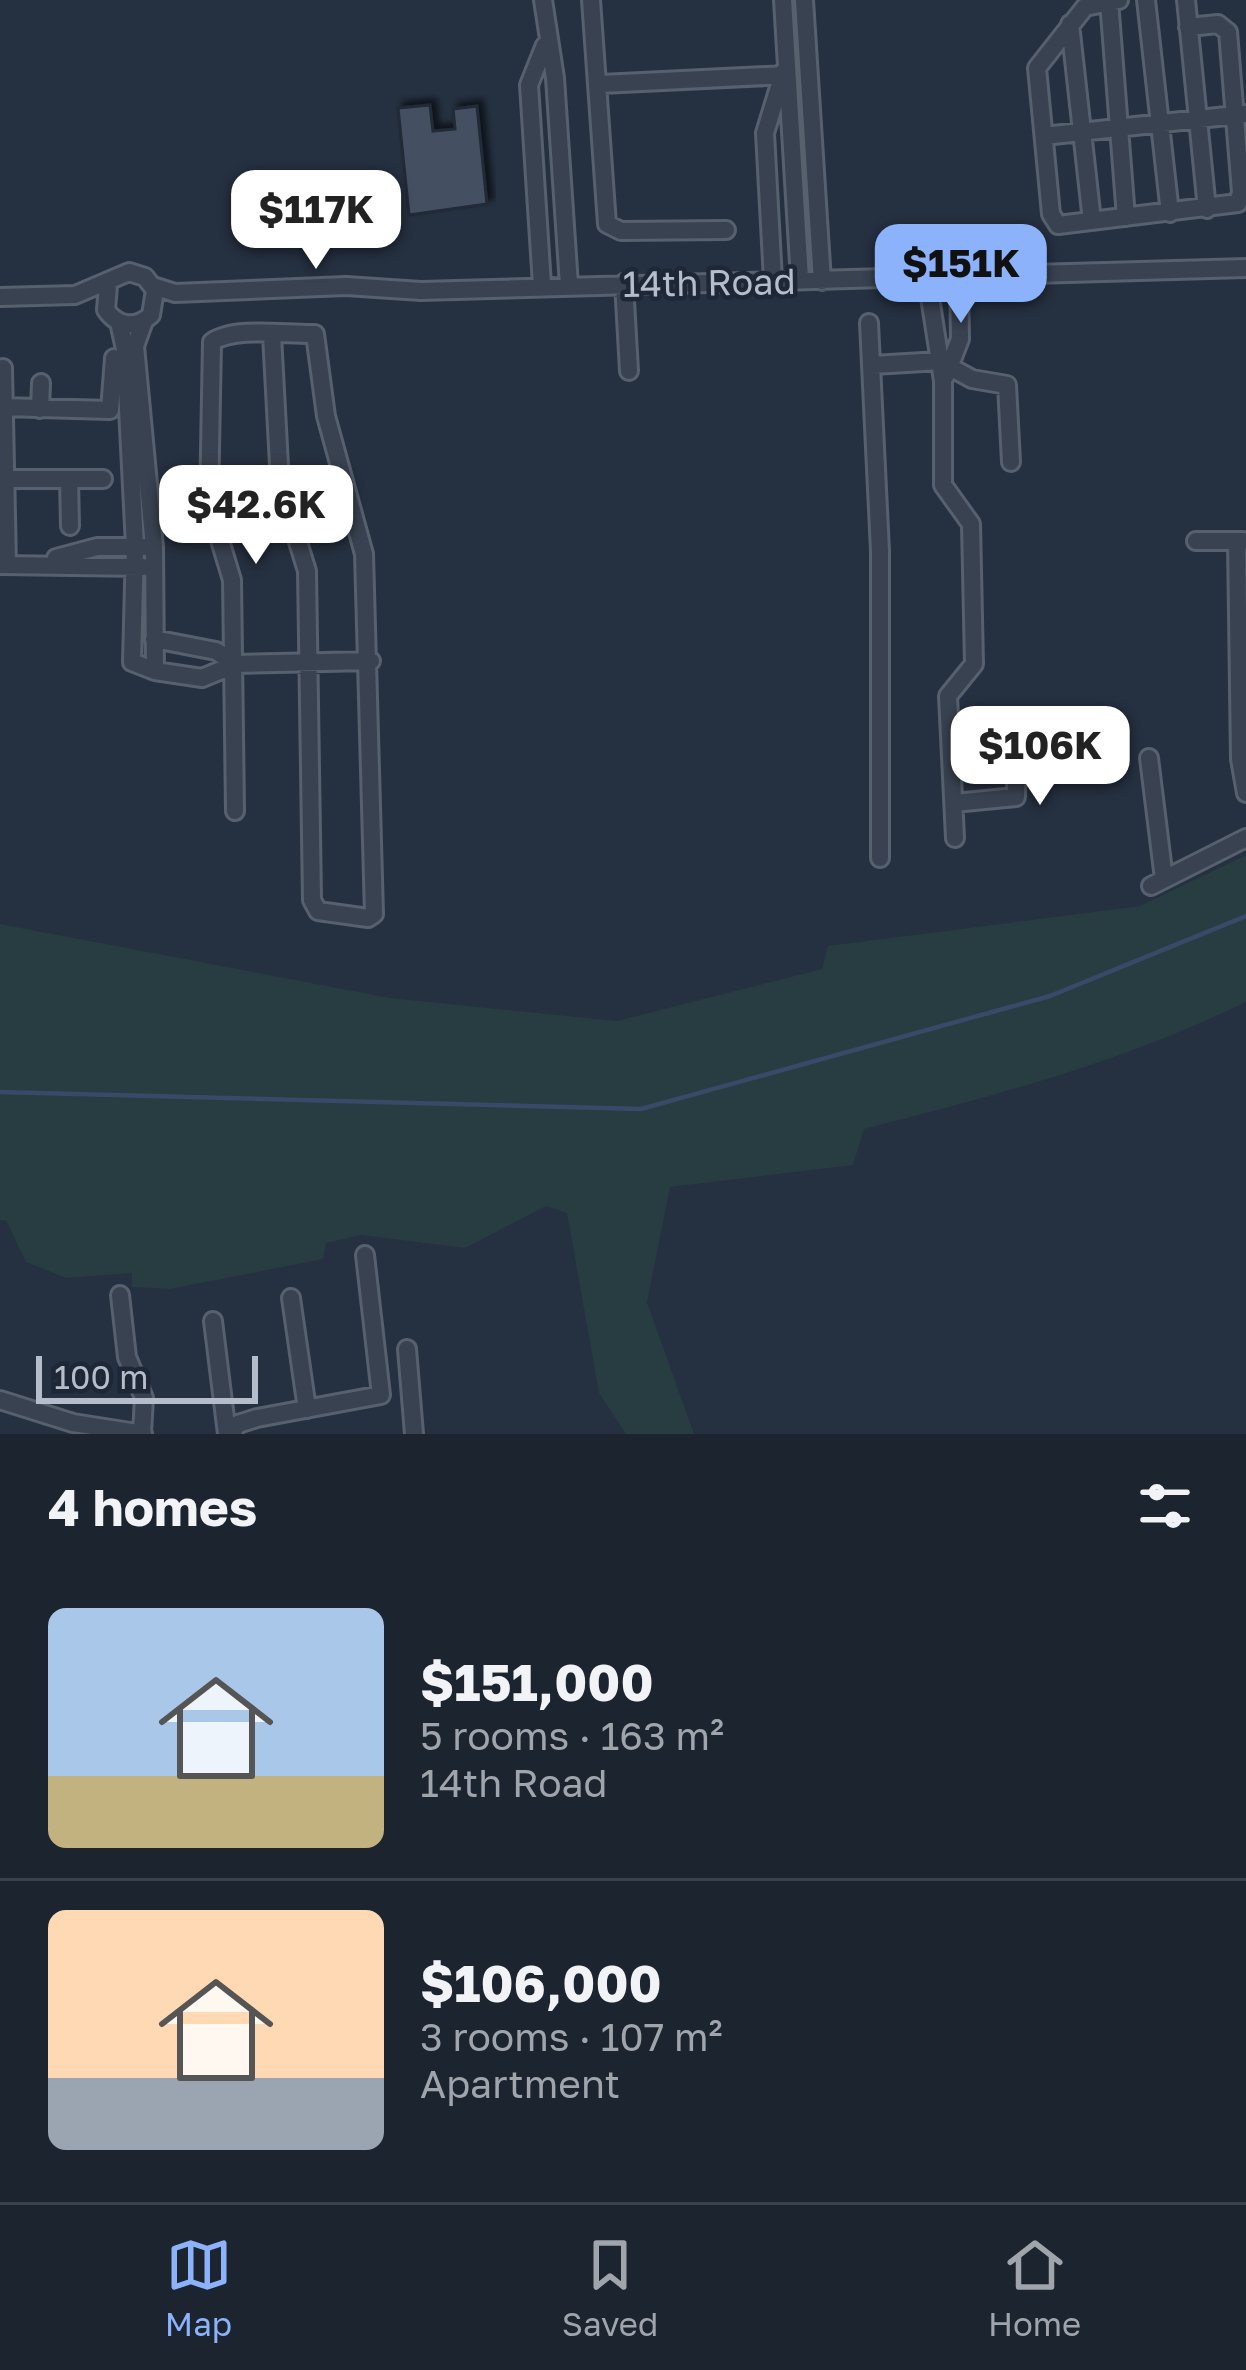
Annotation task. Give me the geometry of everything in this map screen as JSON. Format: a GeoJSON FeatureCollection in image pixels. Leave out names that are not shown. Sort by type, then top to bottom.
{"type":"FeatureCollection","features":[{"type":"Feature","properties":{"kind":"street"},"geometry":{"type":"LineString","coordinates":[[543,0],[554,78],[569,285]]}},
{"type":"Feature","properties":{"kind":"street"},"geometry":{"type":"LineString","coordinates":[[591,0],[609,228],[726,230]]}},
{"type":"Feature","properties":{"kind":"street"},"geometry":{"type":"LineString","coordinates":[[783,0],[800,280]]}},
{"type":"Feature","properties":{"kind":"street"},"geometry":{"type":"LineString","coordinates":[[804,0],[822,281]]}},
{"type":"Feature","properties":{"kind":"street"},"geometry":{"type":"LineString","coordinates":[[1119,0],[1085,8],[1036,68],[1054,221],[1207,209],[1231,206],[1240,198],[1240,115],[1226,28],[1188,27]]}},
{"type":"Feature","properties":{"kind":"street"},"geometry":{"type":"LineString","coordinates":[[1146,0],[1170,213]]}},
{"type":"Feature","properties":{"kind":"street"},"geometry":{"type":"LineString","coordinates":[[1186,0],[1207,209]]}},
{"type":"Feature","properties":{"kind":"street"},"geometry":{"type":"LineString","coordinates":[[1109,1],[1126,218]]}},
{"type":"Feature","properties":{"kind":"street"},"geometry":{"type":"LineString","coordinates":[[1070,24],[1092,221]]}},
{"type":"Feature","properties":{"kind":"street"},"geometry":{"type":"LineString","coordinates":[[542,285],[529,85],[546,44]]}},
{"type":"Feature","properties":{"kind":"street"},"geometry":{"type":"LineString","coordinates":[[601,84],[786,71]]}},
{"type":"Feature","properties":{"kind":"street"},"geometry":{"type":"LineString","coordinates":[[773,280],[765,133],[786,71]]}},
{"type":"Feature","properties":{"kind":"street"},"geometry":{"type":"LineString","coordinates":[[1044,136],[1240,115]]}},
{"type":"Feature","properties":{"kind":"street"},"geometry":{"type":"LineString","coordinates":[[538,219],[562,217]]}},
{"type":"Feature","properties":{"kind":"street","name":"14th Road"},"geometry":{"type":"LineString","coordinates":[[112,316],[149,316],[176,304],[387,291],[1246,268]]}},
{"type":"Feature","properties":{"kind":"street","name":"14th Road"},"geometry":{"type":"LineString","coordinates":[[108,285],[129,272],[176,293],[346,286],[387,291]]}},
{"type":"Feature","properties":{"kind":"street"},"geometry":{"type":"LineString","coordinates":[[927,278],[944,370],[943,485],[971,524],[974,664],[949,696],[955,838]]}},
{"type":"Feature","properties":{"kind":"street"},"geometry":{"type":"LineString","coordinates":[[944,370],[960,339],[959,279]]}},
{"type":"Feature","properties":{"kind":"street"},"geometry":{"type":"LineString","coordinates":[[624,283],[629,371]]}},
{"type":"Feature","properties":{"kind":"street"},"geometry":{"type":"LineString","coordinates":[[0,302],[75,295],[108,285],[112,316],[125,349],[121,442],[135,546],[132,665],[202,678],[236,664],[371,661]]}},
{"type":"Feature","properties":{"kind":"street"},"geometry":{"type":"LineString","coordinates":[[153,286],[149,316],[135,346],[148,441],[155,671]]}},
{"type":"Feature","properties":{"kind":"street"},"geometry":{"type":"LineString","coordinates":[[0,302],[65,304],[112,316]]}},
{"type":"Feature","properties":{"kind":"street"},"geometry":{"type":"LineString","coordinates":[[869,323],[880,551],[880,857]]}},
{"type":"Feature","properties":{"kind":"street"},"geometry":{"type":"LineString","coordinates":[[235,811],[232,580],[209,504],[212,342],[221,336],[272,335],[319,338],[326,416],[364,554],[377,910],[368,918],[318,911],[312,900],[307,571],[280,484],[272,335]]}},
{"type":"Feature","properties":{"kind":"street"},"geometry":{"type":"LineString","coordinates":[[3,407],[110,410],[113,358]]}},
{"type":"Feature","properties":{"kind":"street"},"geometry":{"type":"LineString","coordinates":[[873,365],[944,370],[1007,385],[1011,462]]}},
{"type":"Feature","properties":{"kind":"street"},"geometry":{"type":"LineString","coordinates":[[3,368],[4,565],[154,566]]}},
{"type":"Feature","properties":{"kind":"street"},"geometry":{"type":"LineString","coordinates":[[40,409],[41,383]]}},
{"type":"Feature","properties":{"kind":"street"},"geometry":{"type":"LineString","coordinates":[[121,442],[148,441]]}},
{"type":"Feature","properties":{"kind":"street"},"geometry":{"type":"LineString","coordinates":[[69,478],[70,526]]}},
{"type":"Feature","properties":{"kind":"street"},"geometry":{"type":"LineString","coordinates":[[7,479],[103,479]]}},
{"type":"Feature","properties":{"kind":"street"},"geometry":{"type":"LineString","coordinates":[[1196,541],[1241,541],[1240,759],[1246,793]]}},
{"type":"Feature","properties":{"kind":"street"},"geometry":{"type":"LineString","coordinates":[[44,562],[97,547],[154,547]]}},
{"type":"Feature","properties":{"kind":"street"},"geometry":{"type":"LineString","coordinates":[[154,639],[216,651],[236,664]]}},
{"type":"Feature","properties":{"kind":"street"},"geometry":{"type":"LineString","coordinates":[[954,803],[1016,797],[1018,719]]}},
{"type":"Feature","properties":{"kind":"street"},"geometry":{"type":"LineString","coordinates":[[1149,758],[1157,882],[1246,838]]}},
{"type":"Feature","properties":{"kind":"street"},"geometry":{"type":"LineString","coordinates":[[229,1434],[244,1421],[381,1395],[365,1255]]}},
{"type":"Feature","properties":{"kind":"street"},"geometry":{"type":"LineString","coordinates":[[0,1400],[71,1428],[143,1433],[144,1399],[127,1358],[119,1295]]}},
{"type":"Feature","properties":{"kind":"street"},"geometry":{"type":"LineString","coordinates":[[291,1298],[307,1409]]}},
{"type":"Feature","properties":{"kind":"street"},"geometry":{"type":"LineString","coordinates":[[213,1321],[229,1434]]}},
{"type":"Feature","properties":{"kind":"street"},"geometry":{"type":"LineString","coordinates":[[407,1349],[414,1434]]}},
{"type":"Feature","properties":{"kind":"green space"},"geometry":{"type":"Polygon","coordinates":[[[1246,855],[1246,1002],[1104,1060],[864,1129],[853,1165],[670,1187],[647,1302],[694,1434],[626,1434],[599,1393],[567,1213],[546,1206],[465,1248],[361,1235],[326,1243],[323,1259],[170,1289],[132,1287],[132,1273],[66,1278],[26,1262],[6,1220],[0,1220],[0,924],[390,998],[617,1021],[822,969],[828,946],[1140,906],[1246,855]]]}},
{"type":"Feature","properties":{"kind":"building"},"geometry":{"type":"Polygon","coordinates":[[[430,105],[433,131],[455,129],[453,109],[477,106],[487,204],[409,215],[398,108],[430,105]]]}},
{"type":"Feature","properties":{"kind":"waterway"},"geometry":{"type":"LineString","coordinates":[[0,1092],[641,1109],[1050,996],[1246,916]]}}]}
